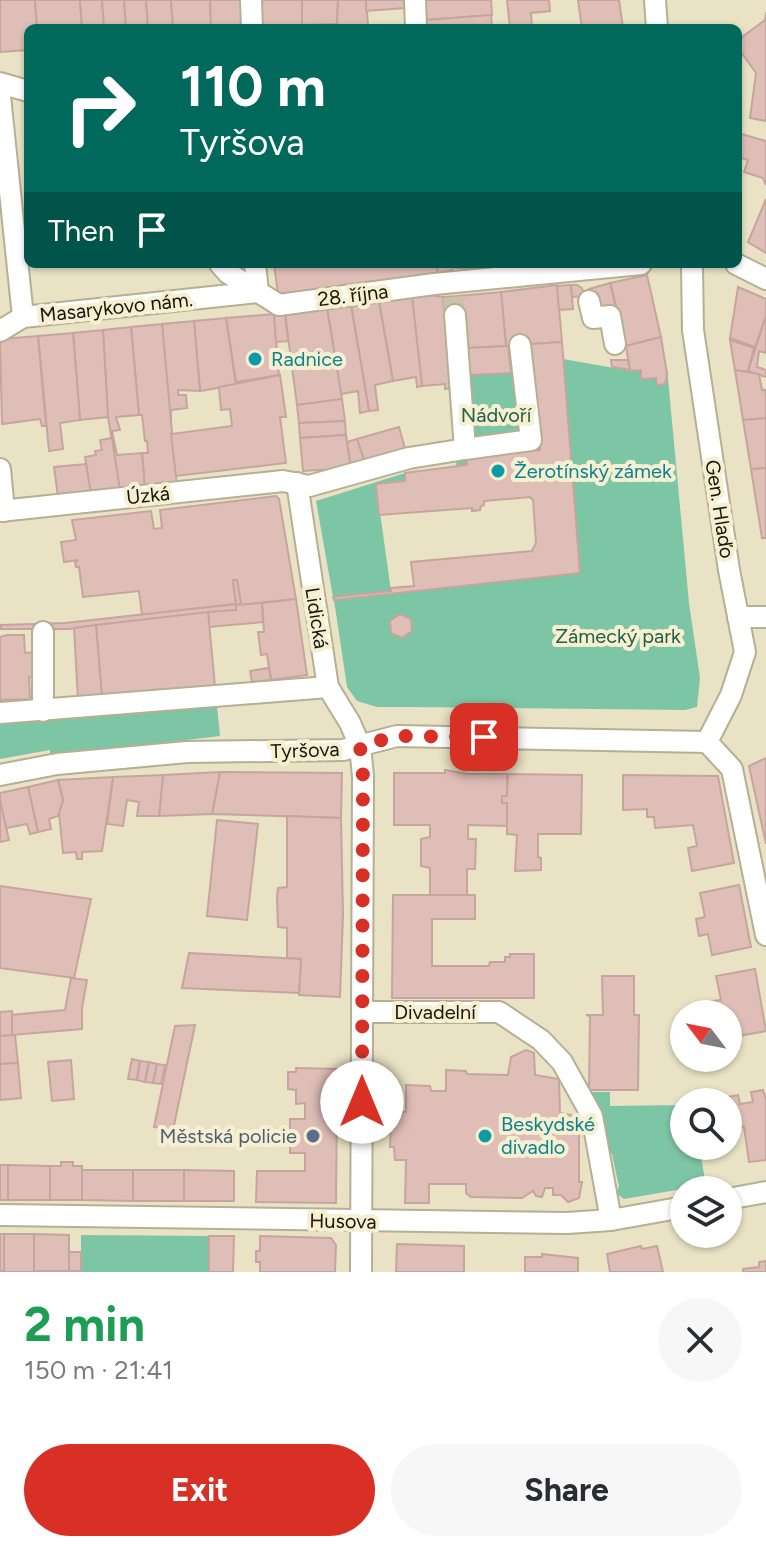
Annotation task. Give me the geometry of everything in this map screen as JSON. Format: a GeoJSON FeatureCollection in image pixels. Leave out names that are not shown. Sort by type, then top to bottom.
{"type":"FeatureCollection","features":[{"type":"Feature","properties":{"kind":"street"},"geometry":{"type":"LineString","coordinates":[[251,0],[252,24]]}},
{"type":"Feature","properties":{"kind":"street"},"geometry":{"type":"LineString","coordinates":[[415,0],[416,24]]}},
{"type":"Feature","properties":{"kind":"street"},"geometry":{"type":"LineString","coordinates":[[655,0],[657,24]]}},
{"type":"Feature","properties":{"kind":"street"},"geometry":{"type":"LineString","coordinates":[[0,82],[24,79]]}},
{"type":"Feature","properties":{"kind":"street"},"geometry":{"type":"LineString","coordinates":[[0,82],[24,90]]}},
{"type":"Feature","properties":{"kind":"street","name":"Masarykovo nám."},"geometry":{"type":"LineString","coordinates":[[0,96],[23,317],[258,292]]}},
{"type":"Feature","properties":{"kind":"street"},"geometry":{"type":"LineString","coordinates":[[742,267],[766,279]]}},
{"type":"Feature","properties":{"kind":"street"},"geometry":{"type":"LineString","coordinates":[[224,268],[258,292]]}},
{"type":"Feature","properties":{"kind":"street"},"geometry":{"type":"LineString","coordinates":[[255,268],[258,292]]}},
{"type":"Feature","properties":{"kind":"street","name":"28. října"},"geometry":{"type":"LineString","coordinates":[[258,292],[279,305],[453,298],[585,287],[631,268]]}},
{"type":"Feature","properties":{"kind":"street","name":"Gen. Hlaďo"},"geometry":{"type":"LineString","coordinates":[[691,268],[693,330],[745,652],[731,695],[707,742]]}},
{"type":"Feature","properties":{"kind":"street"},"geometry":{"type":"LineString","coordinates":[[585,287],[593,318],[610,316],[615,344]]}},
{"type":"Feature","properties":{"kind":"street"},"geometry":{"type":"LineString","coordinates":[[453,298],[465,449]]}},
{"type":"Feature","properties":{"kind":"street"},"geometry":{"type":"LineString","coordinates":[[0,331],[23,317]]}},
{"type":"Feature","properties":{"kind":"street"},"geometry":{"type":"LineString","coordinates":[[297,483],[309,486],[409,458],[531,440],[520,345]]}},
{"type":"Feature","properties":{"kind":"street"},"geometry":{"type":"LineString","coordinates":[[0,469],[2,511]]}},
{"type":"Feature","properties":{"kind":"street","name":"Úzká"},"geometry":{"type":"LineString","coordinates":[[2,511],[283,481],[297,483]]}},
{"type":"Feature","properties":{"kind":"street","name":"Lidická"},"geometry":{"type":"LineString","coordinates":[[297,483],[328,687],[360,746]]}},
{"type":"Feature","properties":{"kind":"street"},"geometry":{"type":"LineString","coordinates":[[738,617],[766,617]]}},
{"type":"Feature","properties":{"kind":"street"},"geometry":{"type":"LineString","coordinates":[[43,632],[43,711]]}},
{"type":"Feature","properties":{"kind":"street"},"geometry":{"type":"LineString","coordinates":[[0,713],[248,688],[328,687]]}},
{"type":"Feature","properties":{"kind":"street","name":"Tyršova"},"geometry":{"type":"LineString","coordinates":[[0,775],[57,764],[187,752],[326,752],[397,736],[707,742]]}},
{"type":"Feature","properties":{"kind":"street"},"geometry":{"type":"LineString","coordinates":[[707,742],[732,769],[766,935]]}},
{"type":"Feature","properties":{"kind":"street"},"geometry":{"type":"LineString","coordinates":[[360,746],[363,776],[361,1272]]}},
{"type":"Feature","properties":{"kind":"street","name":"Divadelní"},"geometry":{"type":"LineString","coordinates":[[362,1012],[499,1012],[541,1040],[562,1062],[592,1116],[611,1220]]}},
{"type":"Feature","properties":{"kind":"street"},"geometry":{"type":"LineString","coordinates":[[742,1196],[766,1192]]}},
{"type":"Feature","properties":{"kind":"street","name":"Husova"},"geometry":{"type":"LineString","coordinates":[[0,1215],[567,1223],[611,1220],[670,1209]]}},
{"type":"Feature","properties":{"kind":"green space","name":"Nádvoří"},"geometry":{"type":"Polygon","coordinates":[[[463,314],[471,375],[511,373],[508,346],[531,344],[540,450],[456,467],[463,314]]]}},
{"type":"Feature","properties":{"kind":"green space","name":"Zámecký park"},"geometry":{"type":"Polygon","coordinates":[[[563,359],[641,370],[642,378],[656,378],[657,385],[665,384],[667,368],[689,603],[700,678],[697,707],[685,710],[377,707],[357,701],[347,687],[334,600],[580,573],[563,359]]]}},
{"type":"Feature","properties":{"kind":"green space"},"geometry":{"type":"Polygon","coordinates":[[[405,473],[405,481],[376,484],[391,591],[333,597],[316,501],[405,473]]]}},
{"type":"Feature","properties":{"kind":"green space"},"geometry":{"type":"Polygon","coordinates":[[[215,686],[220,736],[50,756],[50,750],[0,759],[0,703],[215,686]]]}},
{"type":"Feature","properties":{"kind":"green space"},"geometry":{"type":"Polygon","coordinates":[[[585,1092],[610,1092],[610,1106],[670,1105],[670,1160],[702,1160],[704,1176],[670,1176],[670,1191],[624,1199],[616,1193],[619,1187],[612,1154],[603,1144],[585,1092]]]}},
{"type":"Feature","properties":{"kind":"green space"},"geometry":{"type":"Polygon","coordinates":[[[81,1235],[209,1236],[209,1272],[69,1272],[81,1270],[81,1235]]]}},
{"type":"Feature","properties":{"kind":"building"},"geometry":{"type":"Polygon","coordinates":[[[0,0],[35,0],[37,24],[24,24],[24,50],[0,52],[0,0]]]}},
{"type":"Feature","properties":{"kind":"building"},"geometry":{"type":"Polygon","coordinates":[[[35,0],[80,0],[82,24],[37,24],[35,0]]]}},
{"type":"Feature","properties":{"kind":"building"},"geometry":{"type":"Polygon","coordinates":[[[80,0],[102,0],[104,24],[82,24],[80,0]]]}},
{"type":"Feature","properties":{"kind":"building"},"geometry":{"type":"Polygon","coordinates":[[[102,0],[124,0],[126,24],[104,24],[102,0]]]}},
{"type":"Feature","properties":{"kind":"building"},"geometry":{"type":"Polygon","coordinates":[[[124,0],[146,0],[148,24],[126,24],[124,0]]]}},
{"type":"Feature","properties":{"kind":"building"},"geometry":{"type":"Polygon","coordinates":[[[146,0],[171,0],[173,24],[148,24],[146,0]]]}},
{"type":"Feature","properties":{"kind":"building"},"geometry":{"type":"Polygon","coordinates":[[[171,0],[210,0],[211,24],[173,24],[171,0]]]}},
{"type":"Feature","properties":{"kind":"building"},"geometry":{"type":"Polygon","coordinates":[[[210,0],[245,0],[246,24],[211,24],[210,0]]]}},
{"type":"Feature","properties":{"kind":"building"},"geometry":{"type":"Polygon","coordinates":[[[257,0],[302,0],[302,24],[258,24],[257,0]]]}},
{"type":"Feature","properties":{"kind":"building"},"geometry":{"type":"Polygon","coordinates":[[[302,0],[338,0],[337,24],[302,24],[302,0]]]}},
{"type":"Feature","properties":{"kind":"building"},"geometry":{"type":"Polygon","coordinates":[[[338,0],[366,0],[368,24],[337,24],[338,0]]]}},
{"type":"Feature","properties":{"kind":"building"},"geometry":{"type":"Polygon","coordinates":[[[366,0],[405,0],[405,8],[366,11],[366,0]]]}},
{"type":"Feature","properties":{"kind":"building"},"geometry":{"type":"Polygon","coordinates":[[[425,0],[491,0],[492,15],[426,20],[425,0]]]}},
{"type":"Feature","properties":{"kind":"building"},"geometry":{"type":"Polygon","coordinates":[[[507,0],[549,0],[550,11],[531,13],[532,24],[510,24],[507,0]]]}},
{"type":"Feature","properties":{"kind":"building"},"geometry":{"type":"Polygon","coordinates":[[[578,0],[619,0],[622,24],[581,24],[578,0]]]}},
{"type":"Feature","properties":{"kind":"building"},"geometry":{"type":"Polygon","coordinates":[[[766,12],[766,121],[750,118],[756,73],[742,54],[742,37],[765,20],[766,12]]]}},
{"type":"Feature","properties":{"kind":"building"},"geometry":{"type":"Polygon","coordinates":[[[491,15],[492,24],[426,24],[426,20],[491,15]]]}},
{"type":"Feature","properties":{"kind":"building"},"geometry":{"type":"Polygon","coordinates":[[[742,134],[766,141],[766,185],[763,178],[744,172],[748,160],[742,158],[742,134]]]}},
{"type":"Feature","properties":{"kind":"building"},"geometry":{"type":"Polygon","coordinates":[[[766,199],[766,253],[748,242],[766,199]]]}},
{"type":"Feature","properties":{"kind":"building"},"geometry":{"type":"Polygon","coordinates":[[[275,268],[437,268],[438,273],[278,294],[275,268]]]}},
{"type":"Feature","properties":{"kind":"building"},"geometry":{"type":"Polygon","coordinates":[[[437,268],[452,268],[452,270],[438,273],[437,268]]]}},
{"type":"Feature","properties":{"kind":"building"},"geometry":{"type":"Polygon","coordinates":[[[647,275],[661,337],[626,346],[610,283],[647,275]]]}},
{"type":"Feature","properties":{"kind":"building"},"geometry":{"type":"Polygon","coordinates":[[[610,283],[617,311],[595,316],[589,289],[610,283]]]}},
{"type":"Feature","properties":{"kind":"building"},"geometry":{"type":"Polygon","coordinates":[[[557,285],[562,342],[506,346],[501,292],[557,285]]]}},
{"type":"Feature","properties":{"kind":"building"},"geometry":{"type":"Polygon","coordinates":[[[571,285],[573,309],[559,310],[557,286],[571,285]]]}},
{"type":"Feature","properties":{"kind":"building"},"geometry":{"type":"Polygon","coordinates":[[[571,285],[582,288],[584,296],[572,297],[571,285]]]}},
{"type":"Feature","properties":{"kind":"building"},"geometry":{"type":"Polygon","coordinates":[[[738,287],[766,299],[766,316],[755,347],[730,338],[738,287]]]}},
{"type":"Feature","properties":{"kind":"building"},"geometry":{"type":"Polygon","coordinates":[[[501,292],[506,346],[469,348],[459,296],[501,292]]]}},
{"type":"Feature","properties":{"kind":"building"},"geometry":{"type":"Polygon","coordinates":[[[459,296],[463,314],[446,316],[443,297],[459,296]]]}},
{"type":"Feature","properties":{"kind":"building"},"geometry":{"type":"Polygon","coordinates":[[[412,297],[443,297],[454,388],[445,389],[445,384],[422,386],[412,297]]]}},
{"type":"Feature","properties":{"kind":"building"},"geometry":{"type":"Polygon","coordinates":[[[412,297],[422,386],[417,387],[416,377],[393,381],[379,302],[412,297]]]}},
{"type":"Feature","properties":{"kind":"building"},"geometry":{"type":"Polygon","coordinates":[[[379,302],[393,381],[375,385],[378,410],[369,411],[351,305],[379,302]]]}},
{"type":"Feature","properties":{"kind":"building"},"geometry":{"type":"Polygon","coordinates":[[[351,305],[369,411],[360,413],[358,391],[341,394],[327,308],[351,305]]]}},
{"type":"Feature","properties":{"kind":"building"},"geometry":{"type":"Polygon","coordinates":[[[327,308],[342,399],[297,405],[285,314],[327,308]]]}},
{"type":"Feature","properties":{"kind":"building","name":"Radnice"},"geometry":{"type":"Polygon","coordinates":[[[274,314],[279,375],[236,382],[226,318],[274,314]]]}},
{"type":"Feature","properties":{"kind":"building"},"geometry":{"type":"Polygon","coordinates":[[[274,314],[285,314],[288,341],[276,342],[274,314]]]}},
{"type":"Feature","properties":{"kind":"building"},"geometry":{"type":"Polygon","coordinates":[[[766,316],[766,353],[759,351],[757,367],[766,370],[766,377],[748,371],[766,316]]]}},
{"type":"Feature","properties":{"kind":"building"},"geometry":{"type":"Polygon","coordinates":[[[226,318],[236,385],[200,391],[194,321],[226,318]]]}},
{"type":"Feature","properties":{"kind":"building"},"geometry":{"type":"Polygon","coordinates":[[[194,321],[200,391],[178,390],[178,395],[186,395],[187,408],[171,410],[171,432],[162,324],[194,321]]]}},
{"type":"Feature","properties":{"kind":"building"},"geometry":{"type":"Polygon","coordinates":[[[162,324],[177,486],[145,489],[142,453],[148,453],[147,441],[142,415],[139,415],[131,327],[162,324]]]}},
{"type":"Feature","properties":{"kind":"building"},"geometry":{"type":"Polygon","coordinates":[[[131,327],[139,415],[116,417],[120,430],[112,431],[117,455],[142,453],[145,489],[120,491],[108,417],[103,330],[131,327]]]}},
{"type":"Feature","properties":{"kind":"building"},"geometry":{"type":"Polygon","coordinates":[[[103,330],[108,417],[80,420],[73,333],[103,330]]]}},
{"type":"Feature","properties":{"kind":"building"},"geometry":{"type":"Polygon","coordinates":[[[73,333],[80,420],[60,423],[63,449],[49,451],[38,336],[73,333]]]}},
{"type":"Feature","properties":{"kind":"building"},"geometry":{"type":"Polygon","coordinates":[[[38,336],[46,426],[42,426],[40,419],[2,424],[0,339],[38,336]]]}},
{"type":"Feature","properties":{"kind":"building"},"geometry":{"type":"Polygon","coordinates":[[[661,337],[667,374],[665,384],[657,385],[656,378],[641,379],[641,370],[630,371],[626,346],[661,337]]]}},
{"type":"Feature","properties":{"kind":"building"},"geometry":{"type":"Polygon","coordinates":[[[730,340],[754,348],[748,371],[735,371],[730,340]]]}},
{"type":"Feature","properties":{"kind":"building","name":"Žerotínský zámek"},"geometry":{"type":"Polygon","coordinates":[[[562,342],[580,573],[334,600],[333,597],[414,586],[411,562],[532,551],[536,543],[533,500],[530,497],[484,501],[480,510],[472,511],[472,508],[379,515],[376,484],[405,481],[405,473],[467,465],[466,458],[540,450],[531,344],[562,342]]]}},
{"type":"Feature","properties":{"kind":"building"},"geometry":{"type":"Polygon","coordinates":[[[508,346],[511,373],[470,375],[468,348],[508,346]]]}},
{"type":"Feature","properties":{"kind":"building"},"geometry":{"type":"Polygon","coordinates":[[[611,360],[628,360],[630,370],[612,367],[611,360]]]}},
{"type":"Feature","properties":{"kind":"building"},"geometry":{"type":"Polygon","coordinates":[[[735,370],[759,374],[762,390],[766,394],[766,418],[743,420],[735,370]]]}},
{"type":"Feature","properties":{"kind":"building"},"geometry":{"type":"Polygon","coordinates":[[[280,375],[286,417],[280,417],[286,463],[176,476],[171,434],[232,426],[230,409],[221,410],[219,387],[280,375]]]}},
{"type":"Feature","properties":{"kind":"building"},"geometry":{"type":"Polygon","coordinates":[[[342,399],[345,421],[299,423],[297,405],[342,399]]]}},
{"type":"Feature","properties":{"kind":"building"},"geometry":{"type":"Polygon","coordinates":[[[766,418],[766,468],[751,469],[743,420],[766,418]]]}},
{"type":"Feature","properties":{"kind":"building"},"geometry":{"type":"Polygon","coordinates":[[[345,421],[346,435],[300,438],[299,423],[345,421]]]}},
{"type":"Feature","properties":{"kind":"building"},"geometry":{"type":"Polygon","coordinates":[[[399,427],[406,452],[365,464],[357,439],[399,427]]]}},
{"type":"Feature","properties":{"kind":"building"},"geometry":{"type":"Polygon","coordinates":[[[346,435],[351,468],[303,471],[300,438],[346,435]]]}},
{"type":"Feature","properties":{"kind":"building"},"geometry":{"type":"Polygon","coordinates":[[[112,438],[120,491],[91,494],[85,457],[102,450],[100,440],[112,438]]]}},
{"type":"Feature","properties":{"kind":"building"},"geometry":{"type":"Polygon","coordinates":[[[357,439],[365,463],[351,467],[347,442],[357,439]]]}},
{"type":"Feature","properties":{"kind":"building"},"geometry":{"type":"Polygon","coordinates":[[[86,464],[91,494],[58,497],[54,467],[86,464]]]}},
{"type":"Feature","properties":{"kind":"building"},"geometry":{"type":"Polygon","coordinates":[[[766,468],[766,538],[762,538],[751,469],[766,468]]]}},
{"type":"Feature","properties":{"kind":"building"},"geometry":{"type":"Polygon","coordinates":[[[276,496],[296,599],[241,605],[237,580],[233,580],[236,604],[142,615],[139,591],[83,597],[79,567],[75,562],[78,560],[64,562],[61,542],[76,540],[72,520],[151,511],[154,529],[162,528],[160,510],[276,496]]]}},
{"type":"Feature","properties":{"kind":"building"},"geometry":{"type":"Polygon","coordinates":[[[233,580],[237,580],[241,604],[236,605],[236,610],[68,629],[1,629],[1,625],[65,623],[236,604],[233,580]]]}},
{"type":"Feature","properties":{"kind":"building"},"geometry":{"type":"Polygon","coordinates":[[[296,599],[307,675],[271,680],[267,654],[261,655],[258,632],[264,632],[262,603],[296,599]]]}},
{"type":"Feature","properties":{"kind":"building"},"geometry":{"type":"Polygon","coordinates":[[[262,603],[263,622],[209,627],[208,612],[236,610],[236,605],[262,603]]]}},
{"type":"Feature","properties":{"kind":"building"},"geometry":{"type":"Polygon","coordinates":[[[208,612],[215,686],[102,698],[96,625],[208,612]]]}},
{"type":"Feature","properties":{"kind":"building"},"geometry":{"type":"Polygon","coordinates":[[[400,614],[411,619],[412,631],[402,638],[391,633],[390,621],[400,614]]]}},
{"type":"Feature","properties":{"kind":"building"},"geometry":{"type":"Polygon","coordinates":[[[96,625],[102,698],[78,699],[74,628],[96,625]]]}},
{"type":"Feature","properties":{"kind":"building"},"geometry":{"type":"Polygon","coordinates":[[[24,635],[25,653],[36,652],[38,676],[29,677],[30,699],[0,700],[0,637],[24,635]]]}},
{"type":"Feature","properties":{"kind":"building"},"geometry":{"type":"Polygon","coordinates":[[[269,668],[271,680],[252,682],[250,671],[269,668]]]}},
{"type":"Feature","properties":{"kind":"building"},"geometry":{"type":"Polygon","coordinates":[[[766,758],[766,844],[749,766],[766,758]]]}},
{"type":"Feature","properties":{"kind":"building"},"geometry":{"type":"Polygon","coordinates":[[[445,770],[468,774],[507,774],[507,796],[502,796],[502,803],[507,803],[507,826],[468,825],[468,839],[476,839],[475,869],[467,869],[467,895],[430,895],[430,868],[421,866],[421,839],[430,837],[430,825],[394,825],[394,773],[445,773],[445,770]]]}},
{"type":"Feature","properties":{"kind":"building"},"geometry":{"type":"Polygon","coordinates":[[[220,772],[342,773],[341,818],[212,814],[220,772]]]}},
{"type":"Feature","properties":{"kind":"building"},"geometry":{"type":"Polygon","coordinates":[[[220,772],[212,814],[159,816],[163,775],[220,772]]]}},
{"type":"Feature","properties":{"kind":"building"},"geometry":{"type":"Polygon","coordinates":[[[508,774],[582,775],[581,834],[538,834],[541,870],[515,871],[517,835],[507,834],[507,803],[502,803],[502,796],[507,796],[508,774]]]}},
{"type":"Feature","properties":{"kind":"building"},"geometry":{"type":"Polygon","coordinates":[[[163,775],[159,816],[137,816],[139,802],[127,800],[123,826],[107,824],[113,777],[163,775]]]}},
{"type":"Feature","properties":{"kind":"building"},"geometry":{"type":"Polygon","coordinates":[[[623,775],[718,776],[734,863],[692,871],[688,848],[697,846],[693,825],[655,828],[654,817],[647,817],[647,809],[623,810],[623,775]]]}},
{"type":"Feature","properties":{"kind":"building"},"geometry":{"type":"Polygon","coordinates":[[[113,777],[102,851],[82,852],[82,859],[77,859],[76,852],[63,853],[59,813],[63,800],[58,780],[113,777]]]}},
{"type":"Feature","properties":{"kind":"building"},"geometry":{"type":"Polygon","coordinates":[[[58,780],[63,800],[58,816],[49,819],[51,829],[38,832],[28,787],[58,780]]]}},
{"type":"Feature","properties":{"kind":"building"},"geometry":{"type":"Polygon","coordinates":[[[28,787],[38,832],[30,834],[27,824],[6,828],[0,801],[0,793],[28,787]]]}},
{"type":"Feature","properties":{"kind":"building"},"geometry":{"type":"Polygon","coordinates":[[[0,801],[9,840],[0,842],[0,801]]]}},
{"type":"Feature","properties":{"kind":"building"},"geometry":{"type":"Polygon","coordinates":[[[287,816],[341,818],[343,915],[340,997],[299,995],[301,959],[287,958],[287,928],[278,927],[277,897],[278,888],[287,887],[287,816]]]}},
{"type":"Feature","properties":{"kind":"building"},"geometry":{"type":"Polygon","coordinates":[[[217,820],[258,824],[247,920],[207,916],[217,820]]]}},
{"type":"Feature","properties":{"kind":"building"},"geometry":{"type":"Polygon","coordinates":[[[739,885],[751,947],[712,955],[708,934],[699,936],[696,919],[705,917],[700,893],[739,885]]]}},
{"type":"Feature","properties":{"kind":"building"},"geometry":{"type":"Polygon","coordinates":[[[0,886],[91,899],[74,978],[0,968],[0,886]]]}},
{"type":"Feature","properties":{"kind":"building"},"geometry":{"type":"Polygon","coordinates":[[[393,895],[475,895],[475,919],[432,919],[432,966],[489,966],[490,962],[505,962],[505,957],[510,957],[510,954],[534,954],[534,998],[392,998],[393,895]]]}},
{"type":"Feature","properties":{"kind":"building"},"geometry":{"type":"Polygon","coordinates":[[[189,953],[301,959],[299,993],[182,988],[189,953]]]}},
{"type":"Feature","properties":{"kind":"building"},"geometry":{"type":"Polygon","coordinates":[[[755,969],[766,1031],[742,1035],[742,1000],[721,1000],[716,976],[755,969]]]}},
{"type":"Feature","properties":{"kind":"building"},"geometry":{"type":"Polygon","coordinates":[[[602,976],[634,976],[634,1015],[639,1015],[638,1090],[589,1090],[590,1016],[586,1015],[603,1015],[602,976]]]}},
{"type":"Feature","properties":{"kind":"building"},"geometry":{"type":"Polygon","coordinates":[[[71,978],[87,980],[82,1029],[12,1035],[10,1015],[65,1010],[71,978]]]}},
{"type":"Feature","properties":{"kind":"building"},"geometry":{"type":"Polygon","coordinates":[[[12,1011],[12,1035],[0,1036],[0,1012],[12,1011]]]}},
{"type":"Feature","properties":{"kind":"building"},"geometry":{"type":"Polygon","coordinates":[[[195,1025],[173,1130],[154,1127],[175,1026],[195,1025]]]}},
{"type":"Feature","properties":{"kind":"building"},"geometry":{"type":"Polygon","coordinates":[[[15,1035],[18,1063],[0,1064],[0,1036],[15,1035]]]}},
{"type":"Feature","properties":{"kind":"building","name":"Beskydské divadlo"},"geometry":{"type":"Polygon","coordinates":[[[526,1050],[534,1053],[535,1075],[559,1079],[560,1113],[579,1119],[579,1182],[582,1182],[579,1198],[568,1202],[561,1195],[553,1195],[553,1188],[545,1188],[542,1197],[536,1196],[533,1191],[522,1198],[471,1197],[466,1193],[466,1184],[429,1184],[429,1203],[405,1203],[406,1160],[395,1160],[394,1147],[390,1147],[395,1112],[406,1112],[406,1085],[430,1086],[431,1091],[446,1091],[446,1070],[508,1075],[511,1057],[526,1050]]]}},
{"type":"Feature","properties":{"kind":"building"},"geometry":{"type":"Polygon","coordinates":[[[132,1059],[140,1061],[137,1080],[128,1079],[132,1059]]]}},
{"type":"Feature","properties":{"kind":"building"},"geometry":{"type":"Polygon","coordinates":[[[71,1060],[74,1099],[52,1101],[48,1062],[71,1060]]]}},
{"type":"Feature","properties":{"kind":"building"},"geometry":{"type":"Polygon","coordinates":[[[140,1061],[149,1062],[145,1082],[137,1080],[140,1061]]]}},
{"type":"Feature","properties":{"kind":"building"},"geometry":{"type":"Polygon","coordinates":[[[149,1062],[157,1064],[153,1083],[145,1082],[149,1062]]]}},
{"type":"Feature","properties":{"kind":"building"},"geometry":{"type":"Polygon","coordinates":[[[18,1063],[21,1098],[0,1100],[0,1064],[18,1063]]]}},
{"type":"Feature","properties":{"kind":"building"},"geometry":{"type":"Polygon","coordinates":[[[157,1064],[165,1065],[161,1084],[153,1083],[157,1064]]]}},
{"type":"Feature","properties":{"kind":"building","name":"Městská policie"},"geometry":{"type":"Polygon","coordinates":[[[296,1068],[339,1069],[336,1203],[256,1202],[257,1171],[305,1171],[305,1153],[290,1153],[290,1119],[305,1119],[305,1103],[296,1104],[296,1090],[288,1089],[288,1072],[296,1072],[296,1068]]]}},
{"type":"Feature","properties":{"kind":"building"},"geometry":{"type":"Polygon","coordinates":[[[763,1090],[766,1100],[766,1160],[749,1162],[742,1127],[742,1104],[753,1102],[751,1092],[763,1090]]]}},
{"type":"Feature","properties":{"kind":"building"},"geometry":{"type":"Polygon","coordinates":[[[61,1162],[82,1166],[82,1200],[50,1200],[50,1166],[61,1166],[61,1162]]]}},
{"type":"Feature","properties":{"kind":"building"},"geometry":{"type":"Polygon","coordinates":[[[0,1165],[8,1165],[8,1200],[0,1200],[0,1165]]]}},
{"type":"Feature","properties":{"kind":"building"},"geometry":{"type":"Polygon","coordinates":[[[8,1165],[50,1166],[50,1200],[8,1200],[8,1165]]]}},
{"type":"Feature","properties":{"kind":"building"},"geometry":{"type":"Polygon","coordinates":[[[82,1170],[133,1170],[133,1201],[82,1200],[82,1170]]]}},
{"type":"Feature","properties":{"kind":"building"},"geometry":{"type":"Polygon","coordinates":[[[133,1170],[184,1170],[184,1201],[133,1201],[133,1170]]]}},
{"type":"Feature","properties":{"kind":"building"},"geometry":{"type":"Polygon","coordinates":[[[184,1170],[234,1171],[234,1201],[184,1201],[184,1170]]]}},
{"type":"Feature","properties":{"kind":"building"},"geometry":{"type":"Polygon","coordinates":[[[0,1234],[4,1234],[4,1271],[0,1271],[0,1234]]]}},
{"type":"Feature","properties":{"kind":"building"},"geometry":{"type":"Polygon","coordinates":[[[4,1234],[34,1234],[34,1272],[4,1272],[4,1234]]]}},
{"type":"Feature","properties":{"kind":"building"},"geometry":{"type":"Polygon","coordinates":[[[34,1234],[69,1235],[69,1271],[34,1271],[34,1234]]]}},
{"type":"Feature","properties":{"kind":"building"},"geometry":{"type":"Polygon","coordinates":[[[209,1236],[234,1236],[233,1272],[209,1272],[209,1236]]]}},
{"type":"Feature","properties":{"kind":"building"},"geometry":{"type":"Polygon","coordinates":[[[260,1236],[331,1238],[336,1245],[335,1272],[260,1272],[256,1251],[260,1251],[260,1236]]]}},
{"type":"Feature","properties":{"kind":"building"},"geometry":{"type":"Polygon","coordinates":[[[397,1244],[464,1246],[464,1272],[396,1272],[397,1244]]]}},
{"type":"Feature","properties":{"kind":"building"},"geometry":{"type":"Polygon","coordinates":[[[641,1246],[642,1249],[657,1246],[663,1272],[610,1272],[607,1254],[641,1246]]]}},
{"type":"Feature","properties":{"kind":"building"},"geometry":{"type":"Polygon","coordinates":[[[69,1252],[81,1252],[81,1271],[69,1271],[69,1252]]]}},
{"type":"Feature","properties":{"kind":"building"},"geometry":{"type":"Polygon","coordinates":[[[542,1254],[578,1258],[578,1272],[525,1272],[525,1257],[542,1257],[542,1254]]]}},
{"type":"Feature","properties":{"kind":"building"},"geometry":{"type":"Polygon","coordinates":[[[766,1261],[766,1272],[743,1272],[743,1269],[759,1267],[759,1262],[766,1261]]]}},
{"type":"Feature","properties":{"kind":"tunnel"},"geometry":{"type":"LineString","coordinates":[[453,297],[455,315]]}},
{"type":"Feature","properties":{"kind":"place","name":"Radnice"},"geometry":{"type":"Point","coordinates":[255,359]}},
{"type":"Feature","properties":{"kind":"place","name":"Žerotínský zámek"},"geometry":{"type":"Point","coordinates":[498,471]}},
{"type":"Feature","properties":{"kind":"place","name":"Městská policie"},"geometry":{"type":"Point","coordinates":[313,1136]}},
{"type":"Feature","properties":{"kind":"place","name":"Beskydské divadlo"},"geometry":{"type":"Point","coordinates":[485,1136]}},
{"type":"Feature","properties":{"kind":"route"},"geometry":{"type":"LineString","coordinates":[[362,1102],[363,776],[360,746],[397,736],[484,737]]}}]}
